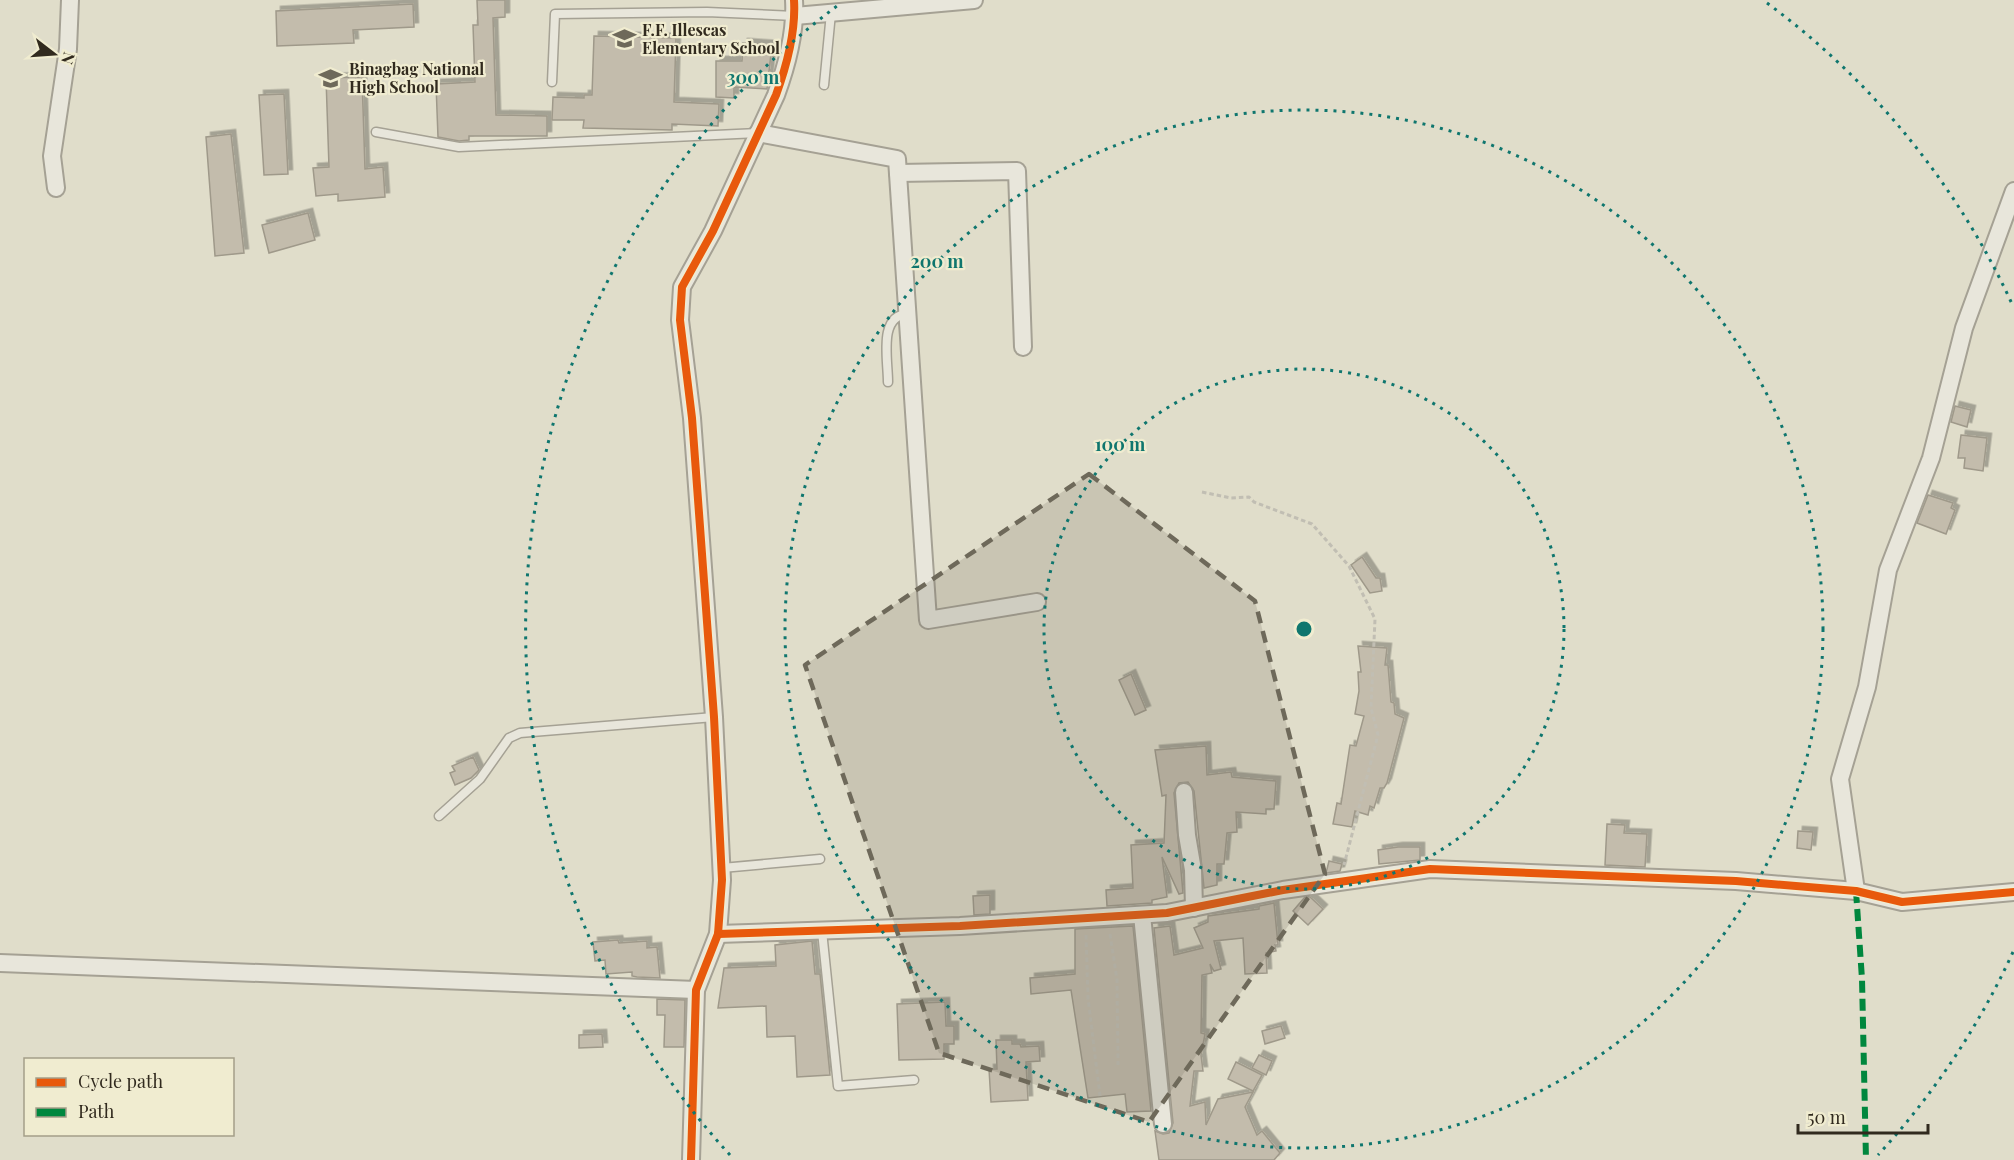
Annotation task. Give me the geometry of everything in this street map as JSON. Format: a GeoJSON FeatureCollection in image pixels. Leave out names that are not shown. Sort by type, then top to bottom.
{"type":"FeatureCollection","features":[{"type":"Feature","properties":{"kind":"street"},"geometry":{"type":"LineString","coordinates":[[56,188],[52,156],[68,48],[70,0]]}},
{"type":"Feature","properties":{"kind":"street"},"geometry":{"type":"LineString","coordinates":[[691,1160],[696,990],[718,934],[722,868],[714,717],[692,418],[680,320],[682,287],[713,231],[784,72],[795,8],[831,13],[974,0]]}},
{"type":"Feature","properties":{"kind":"street"},"geometry":{"type":"LineString","coordinates":[[758,132],[897,159],[928,620],[1037,602]]}},
{"type":"Feature","properties":{"kind":"street"},"geometry":{"type":"LineString","coordinates":[[898,172],[1017,171],[1023,347]]}},
{"type":"Feature","properties":{"kind":"street"},"geometry":{"type":"LineString","coordinates":[[1856,891],[1839,779],[1867,687],[1888,570],[1931,458],[1964,328],[2014,191]]}},
{"type":"Feature","properties":{"kind":"street"},"geometry":{"type":"LineString","coordinates":[[1184,792],[1186,835],[1193,870],[1194,908]]}},
{"type":"Feature","properties":{"kind":"street"},"geometry":{"type":"LineString","coordinates":[[718,934],[1142,915],[1194,908],[1283,890],[1430,869],[1736,880],[1856,891],[1902,902],[2014,892]]}},
{"type":"Feature","properties":{"kind":"street"},"geometry":{"type":"LineString","coordinates":[[1142,915],[1163,1124]]}},
{"type":"Feature","properties":{"kind":"street"},"geometry":{"type":"LineString","coordinates":[[0,963],[696,990]]}},
{"type":"Feature","properties":{"kind":"lane"},"geometry":{"type":"LineString","coordinates":[[552,82],[555,14],[795,8]]}},
{"type":"Feature","properties":{"kind":"lane"},"geometry":{"type":"LineString","coordinates":[[824,85],[831,13]]}},
{"type":"Feature","properties":{"kind":"lane"},"geometry":{"type":"LineString","coordinates":[[376,132],[459,147],[758,132]]}},
{"type":"Feature","properties":{"kind":"lane"},"geometry":{"type":"LineString","coordinates":[[888,382],[888,327],[892,318],[897,314],[908,314]]}},
{"type":"Feature","properties":{"kind":"lane"},"geometry":{"type":"LineString","coordinates":[[439,816],[480,779],[509,738],[520,733],[714,717]]}},
{"type":"Feature","properties":{"kind":"lane"},"geometry":{"type":"LineString","coordinates":[[722,868],[820,859]]}},
{"type":"Feature","properties":{"kind":"lane"},"geometry":{"type":"LineString","coordinates":[[822,931],[838,1086],[914,1080]]}},
{"type":"Feature","properties":{"kind":"path"},"geometry":{"type":"LineString","coordinates":[[1202,492],[1231,498],[1250,497],[1254,502],[1312,524],[1349,566],[1375,619],[1371,708],[1378,735],[1340,882]]}},
{"type":"Feature","properties":{"kind":"path"},"geometry":{"type":"LineString","coordinates":[[1110,917],[1117,980],[1118,1065]]}},
{"type":"Feature","properties":{"kind":"path"},"geometry":{"type":"LineString","coordinates":[[1086,918],[1088,998],[1100,1096]]}},
{"type":"Feature","properties":{"kind":"highlighted area"},"geometry":{"type":"Polygon","coordinates":[[[1089,474],[1255,601],[1325,874],[1149,1122],[939,1053],[805,665],[1089,474]]]}},
{"type":"Feature","properties":{"kind":"building"},"geometry":{"type":"Polygon","coordinates":[[[477,0],[505,0],[505,17],[493,18],[496,115],[547,116],[547,136],[469,136],[469,140],[459,141],[438,137],[436,84],[475,82],[473,25],[478,25],[477,0]]]}},
{"type":"Feature","properties":{"kind":"building"},"geometry":{"type":"Polygon","coordinates":[[[413,4],[414,27],[353,30],[354,43],[277,46],[276,11],[413,4]]]}},
{"type":"Feature","properties":{"kind":"building"},"geometry":{"type":"Polygon","coordinates":[[[594,36],[676,38],[674,102],[719,104],[718,126],[672,124],[672,130],[583,128],[584,120],[552,120],[553,97],[584,98],[584,95],[592,95],[594,36]]]}},
{"type":"Feature","properties":{"kind":"building"},"geometry":{"type":"Polygon","coordinates":[[[743,43],[772,45],[767,89],[734,87],[734,98],[716,97],[716,61],[742,61],[743,43]]]}},
{"type":"Feature","properties":{"kind":"building"},"geometry":{"type":"Polygon","coordinates":[[[362,77],[365,169],[383,167],[385,197],[338,201],[338,194],[316,196],[313,168],[329,167],[326,78],[362,77]]]}},
{"type":"Feature","properties":{"kind":"building"},"geometry":{"type":"Polygon","coordinates":[[[284,94],[288,174],[264,175],[259,95],[284,94]]]}},
{"type":"Feature","properties":{"kind":"building"},"geometry":{"type":"Polygon","coordinates":[[[231,134],[244,253],[215,256],[206,137],[231,134]]]}},
{"type":"Feature","properties":{"kind":"building"},"geometry":{"type":"Polygon","coordinates":[[[308,213],[315,240],[269,253],[262,225],[308,213]]]}},
{"type":"Feature","properties":{"kind":"building"},"geometry":{"type":"Polygon","coordinates":[[[1955,406],[1971,410],[1967,427],[1951,422],[1955,406]]]}},
{"type":"Feature","properties":{"kind":"building"},"geometry":{"type":"Polygon","coordinates":[[[1961,435],[1987,438],[1983,471],[1964,468],[1965,458],[1958,458],[1961,435]]]}},
{"type":"Feature","properties":{"kind":"building"},"geometry":{"type":"Polygon","coordinates":[[[1928,495],[1953,503],[1951,508],[1955,510],[1946,534],[1917,523],[1928,495]]]}},
{"type":"Feature","properties":{"kind":"building"},"geometry":{"type":"Polygon","coordinates":[[[1362,557],[1376,578],[1380,578],[1382,591],[1370,593],[1351,565],[1362,557]]]}},
{"type":"Feature","properties":{"kind":"building"},"geometry":{"type":"Polygon","coordinates":[[[1358,646],[1387,648],[1385,665],[1388,665],[1391,702],[1394,703],[1395,714],[1404,718],[1387,783],[1384,788],[1380,788],[1374,808],[1370,806],[1368,815],[1355,811],[1352,827],[1333,824],[1337,803],[1341,804],[1350,745],[1356,746],[1364,716],[1355,714],[1359,691],[1358,672],[1361,672],[1358,646]]]}},
{"type":"Feature","properties":{"kind":"building"},"geometry":{"type":"Polygon","coordinates":[[[1131,674],[1146,710],[1135,715],[1119,680],[1131,674]]]}},
{"type":"Feature","properties":{"kind":"building"},"geometry":{"type":"Polygon","coordinates":[[[1206,746],[1207,775],[1231,772],[1232,777],[1276,781],[1274,809],[1266,809],[1266,814],[1236,812],[1237,832],[1227,833],[1224,864],[1217,864],[1217,885],[1204,888],[1194,791],[1188,782],[1179,783],[1174,793],[1183,893],[1179,894],[1162,857],[1167,897],[1152,900],[1152,903],[1107,906],[1106,890],[1133,888],[1131,845],[1164,843],[1166,795],[1162,796],[1155,750],[1206,746]]]}},
{"type":"Feature","properties":{"kind":"building"},"geometry":{"type":"Polygon","coordinates":[[[473,757],[479,770],[471,778],[455,785],[450,773],[455,771],[452,766],[473,757]]]}},
{"type":"Feature","properties":{"kind":"building"},"geometry":{"type":"Polygon","coordinates":[[[1607,824],[1625,825],[1624,833],[1647,834],[1645,867],[1605,865],[1607,824]]]}},
{"type":"Feature","properties":{"kind":"building"},"geometry":{"type":"Polygon","coordinates":[[[1798,831],[1813,832],[1811,850],[1797,848],[1798,831]]]}},
{"type":"Feature","properties":{"kind":"building"},"geometry":{"type":"Polygon","coordinates":[[[1420,847],[1420,860],[1379,864],[1378,850],[1420,847]]]}},
{"type":"Feature","properties":{"kind":"building"},"geometry":{"type":"Polygon","coordinates":[[[1329,861],[1342,864],[1340,871],[1326,873],[1329,861]]]}},
{"type":"Feature","properties":{"kind":"building"},"geometry":{"type":"Polygon","coordinates":[[[990,895],[990,914],[974,915],[973,896],[990,895]]]}},
{"type":"Feature","properties":{"kind":"building"},"geometry":{"type":"Polygon","coordinates":[[[1305,897],[1310,897],[1323,909],[1308,925],[1293,911],[1305,897]]]}},
{"type":"Feature","properties":{"kind":"building"},"geometry":{"type":"Polygon","coordinates":[[[1274,903],[1278,945],[1275,945],[1276,951],[1266,953],[1267,973],[1245,974],[1243,938],[1214,941],[1221,969],[1214,971],[1210,964],[1212,973],[1202,975],[1201,1033],[1205,1034],[1201,1055],[1203,1071],[1194,1071],[1190,1106],[1205,1102],[1206,1125],[1218,1099],[1253,1092],[1245,1107],[1257,1135],[1262,1131],[1280,1153],[1274,1160],[1159,1160],[1155,1131],[1163,1134],[1169,1133],[1173,1123],[1154,928],[1170,926],[1174,955],[1203,948],[1194,928],[1208,922],[1208,916],[1259,909],[1259,906],[1274,903]]]}},
{"type":"Feature","properties":{"kind":"building"},"geometry":{"type":"Polygon","coordinates":[[[1133,926],[1151,1111],[1127,1112],[1125,1094],[1088,1098],[1071,990],[1031,994],[1030,978],[1075,974],[1075,929],[1133,926]]]}},
{"type":"Feature","properties":{"kind":"building"},"geometry":{"type":"Polygon","coordinates":[[[618,940],[619,943],[647,941],[647,948],[657,947],[660,978],[632,976],[632,972],[606,974],[605,960],[595,961],[593,942],[618,940]]]}},
{"type":"Feature","properties":{"kind":"building"},"geometry":{"type":"Polygon","coordinates":[[[812,941],[815,974],[820,974],[830,1075],[797,1077],[795,1036],[767,1037],[766,1006],[718,1008],[724,968],[776,966],[775,945],[812,941]]]}},
{"type":"Feature","properties":{"kind":"building"},"geometry":{"type":"Polygon","coordinates":[[[657,999],[685,1000],[684,1047],[664,1047],[665,1015],[657,1015],[657,999]]]}},
{"type":"Feature","properties":{"kind":"building"},"geometry":{"type":"Polygon","coordinates":[[[945,1002],[946,1026],[954,1026],[954,1044],[944,1044],[944,1059],[899,1060],[897,1004],[945,1002]]]}},
{"type":"Feature","properties":{"kind":"building"},"geometry":{"type":"Polygon","coordinates":[[[1281,1026],[1285,1038],[1265,1044],[1262,1031],[1281,1026]]]}},
{"type":"Feature","properties":{"kind":"building"},"geometry":{"type":"Polygon","coordinates":[[[602,1034],[603,1047],[579,1048],[579,1035],[602,1034]]]}},
{"type":"Feature","properties":{"kind":"building"},"geometry":{"type":"Polygon","coordinates":[[[996,1040],[1012,1040],[1012,1044],[1020,1044],[1021,1047],[1039,1046],[1040,1061],[1026,1062],[1028,1100],[991,1102],[989,1069],[997,1069],[996,1040]]]}},
{"type":"Feature","properties":{"kind":"building"},"geometry":{"type":"Polygon","coordinates":[[[1259,1055],[1272,1061],[1266,1075],[1252,1068],[1259,1055]]]}},
{"type":"Feature","properties":{"kind":"building"},"geometry":{"type":"Polygon","coordinates":[[[1236,1062],[1262,1075],[1253,1091],[1228,1079],[1236,1062]]]}},
{"type":"Feature","properties":{"kind":"marked path"},"geometry":{"type":"LineString","coordinates":[[1856,891],[1862,979],[1866,1160]]}},
{"type":"Feature","properties":{"kind":"cycle path"},"geometry":{"type":"LineString","coordinates":[[691,1160],[696,990],[718,934],[722,880],[714,717],[692,418],[680,320],[682,287],[713,231],[776,95],[790,48],[794,24],[794,0]]}},
{"type":"Feature","properties":{"kind":"cycle path"},"geometry":{"type":"LineString","coordinates":[[718,934],[960,926],[1167,913],[1283,890],[1430,869],[1736,881],[1856,891],[1902,902],[2014,892]]}},
{"type":"Feature","properties":{"kind":"place","name":"F.F. Illescas Elementary School"},"geometry":{"type":"Point","coordinates":[624,39]}},
{"type":"Feature","properties":{"kind":"place","name":"Binagbag National High School"},"geometry":{"type":"Point","coordinates":[331,78]}}]}
